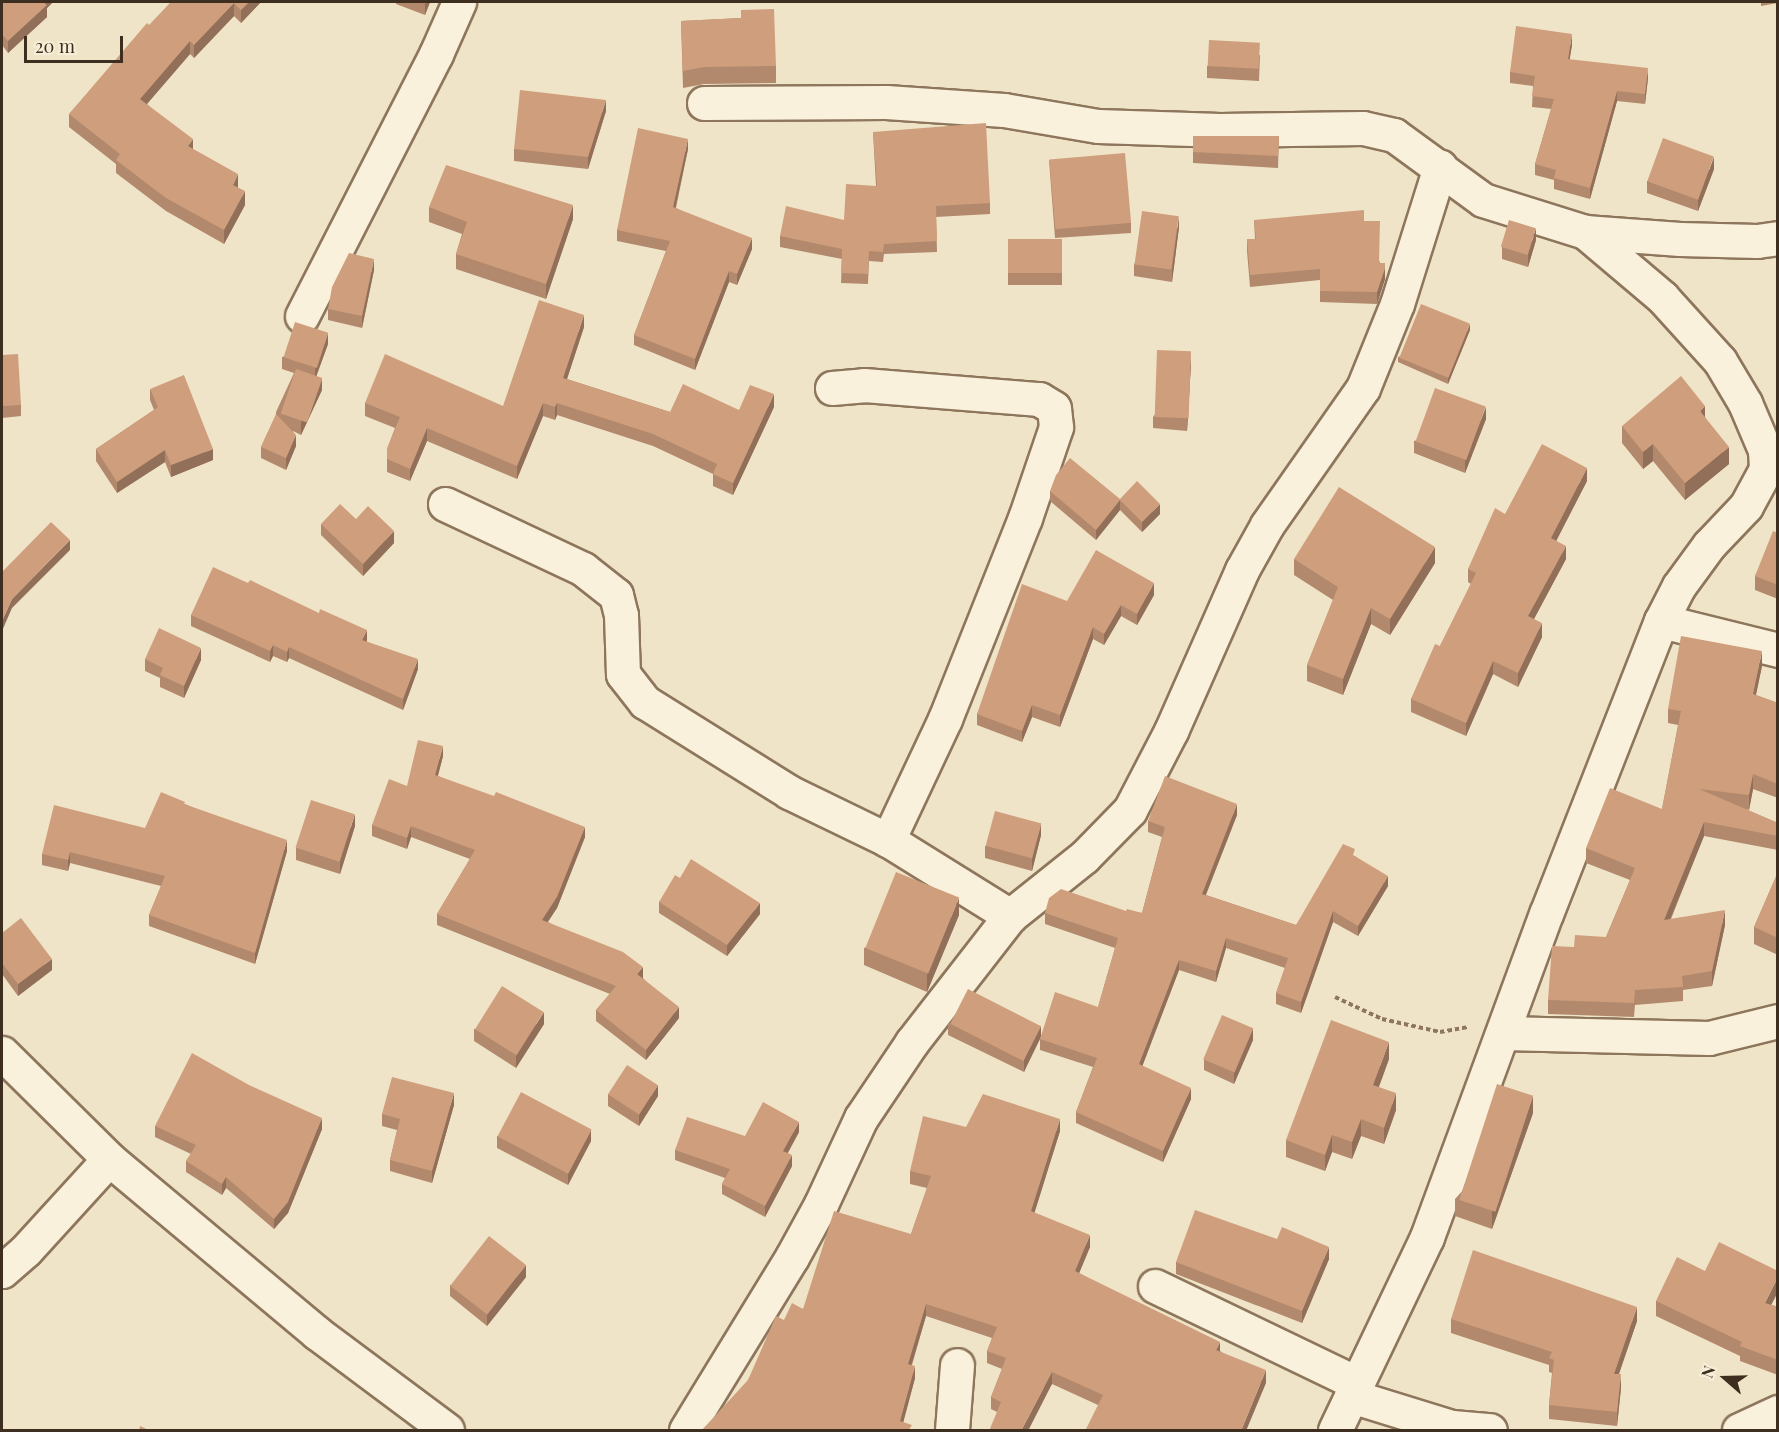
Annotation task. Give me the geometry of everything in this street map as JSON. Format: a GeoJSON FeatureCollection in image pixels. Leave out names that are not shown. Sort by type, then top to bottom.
{"type":"FeatureCollection","features":[{"type":"Feature","properties":{"kind":"street"},"geometry":{"type":"LineString","coordinates":[[302,316],[436,54],[459,2]]}},
{"type":"Feature","properties":{"kind":"street"},"geometry":{"type":"LineString","coordinates":[[704,103],[791,101],[921,103],[1004,111],[1098,126],[1220,130],[1363,128],[1394,135],[1483,200],[1584,232],[1680,239],[1757,241],[1778,238]]}},
{"type":"Feature","properties":{"kind":"street"},"geometry":{"type":"LineString","coordinates":[[686,1431],[792,1257],[821,1204],[861,1118],[912,1042],[1010,916],[1084,858],[1130,810],[1171,731],[1242,570],[1267,525],[1363,388],[1397,304],[1440,167]]}},
{"type":"Feature","properties":{"kind":"street"},"geometry":{"type":"LineString","coordinates":[[1335,1431],[1427,1237],[1661,621],[1679,586],[1708,545],[1746,506],[1766,469],[1765,450],[1745,403],[1720,361],[1662,297],[1584,232]]}},
{"type":"Feature","properties":{"kind":"street"},"geometry":{"type":"LineString","coordinates":[[831,388],[864,385],[1039,399],[1053,408],[1056,427],[1025,518],[945,720],[888,840]]}},
{"type":"Feature","properties":{"kind":"street"},"geometry":{"type":"LineString","coordinates":[[445,504],[583,569],[616,595],[621,615],[623,674],[645,702],[789,792],[888,840],[1010,916]]}},
{"type":"Feature","properties":{"kind":"street"},"geometry":{"type":"LineString","coordinates":[[1661,621],[1778,650]]}},
{"type":"Feature","properties":{"kind":"street"},"geometry":{"type":"LineString","coordinates":[[1505,1027],[1709,1038],[1778,1021]]}},
{"type":"Feature","properties":{"kind":"street"},"geometry":{"type":"LineString","coordinates":[[2,1053],[109,1159],[317,1333],[447,1431]]}},
{"type":"Feature","properties":{"kind":"street"},"geometry":{"type":"LineString","coordinates":[[2,1271],[26,1250],[109,1159]]}},
{"type":"Feature","properties":{"kind":"street"},"geometry":{"type":"LineString","coordinates":[[1155,1286],[1354,1389],[1452,1427],[1490,1431]]}},
{"type":"Feature","properties":{"kind":"street"},"geometry":{"type":"LineString","coordinates":[[952,1431],[957,1365]]}},
{"type":"Feature","properties":{"kind":"street"},"geometry":{"type":"LineString","coordinates":[[1739,1431],[1778,1412]]}},
{"type":"Feature","properties":{"kind":"path"},"geometry":{"type":"LineString","coordinates":[[1335,997],[1382,1019],[1440,1032],[1505,1027]]}},
{"type":"Feature","properties":{"kind":"building"},"geometry":{"type":"Polygon","coordinates":[[[2,2],[43,2],[47,5],[8,41],[2,34],[2,2]]]}},
{"type":"Feature","properties":{"kind":"building"},"geometry":{"type":"Polygon","coordinates":[[[171,2],[249,2],[241,10],[234,3],[194,45],[190,41],[140,99],[193,139],[188,146],[238,174],[233,185],[245,191],[224,230],[166,198],[116,160],[120,154],[69,114],[147,23],[149,25],[171,2]]]}},
{"type":"Feature","properties":{"kind":"building"},"geometry":{"type":"Polygon","coordinates":[[[774,9],[776,66],[704,67],[683,71],[681,21],[741,18],[741,10],[774,9]]]}},
{"type":"Feature","properties":{"kind":"building"},"geometry":{"type":"Polygon","coordinates":[[[1516,26],[1572,34],[1568,59],[1648,68],[1645,94],[1617,91],[1590,188],[1554,178],[1556,170],[1535,164],[1554,99],[1532,96],[1535,76],[1510,72],[1516,26]]]}},
{"type":"Feature","properties":{"kind":"building"},"geometry":{"type":"Polygon","coordinates":[[[1209,40],[1260,43],[1259,69],[1208,66],[1209,40]]]}},
{"type":"Feature","properties":{"kind":"building"},"geometry":{"type":"Polygon","coordinates":[[[520,90],[606,100],[588,157],[514,149],[520,90]]]}},
{"type":"Feature","properties":{"kind":"building"},"geometry":{"type":"Polygon","coordinates":[[[986,123],[990,203],[936,206],[937,241],[884,244],[883,252],[869,251],[868,274],[841,273],[842,249],[780,236],[786,206],[844,220],[846,184],[877,186],[873,132],[986,123]]]}},
{"type":"Feature","properties":{"kind":"building"},"geometry":{"type":"Polygon","coordinates":[[[638,128],[688,139],[673,207],[752,238],[737,274],[729,271],[695,359],[634,335],[670,241],[617,230],[638,128]]]}},
{"type":"Feature","properties":{"kind":"building"},"geometry":{"type":"Polygon","coordinates":[[[1193,136],[1279,136],[1278,156],[1193,152],[1193,136]]]}},
{"type":"Feature","properties":{"kind":"building"},"geometry":{"type":"Polygon","coordinates":[[[1663,138],[1714,156],[1698,200],[1647,181],[1663,138]]]}},
{"type":"Feature","properties":{"kind":"building"},"geometry":{"type":"Polygon","coordinates":[[[1125,153],[1131,223],[1055,229],[1049,160],[1125,153]]]}},
{"type":"Feature","properties":{"kind":"building"},"geometry":{"type":"Polygon","coordinates":[[[446,165],[573,205],[546,284],[456,254],[467,222],[429,207],[446,165]]]}},
{"type":"Feature","properties":{"kind":"building"},"geometry":{"type":"Polygon","coordinates":[[[1364,210],[1364,221],[1380,221],[1379,263],[1385,263],[1385,268],[1377,292],[1320,291],[1320,269],[1250,275],[1247,239],[1256,239],[1254,220],[1364,210]]]}},
{"type":"Feature","properties":{"kind":"building"},"geometry":{"type":"Polygon","coordinates":[[[1142,211],[1179,216],[1171,270],[1134,264],[1142,211]]]}},
{"type":"Feature","properties":{"kind":"building"},"geometry":{"type":"Polygon","coordinates":[[[1509,220],[1536,228],[1528,255],[1501,247],[1509,220]]]}},
{"type":"Feature","properties":{"kind":"building"},"geometry":{"type":"Polygon","coordinates":[[[1008,239],[1062,239],[1062,273],[1008,273],[1008,239]]]}},
{"type":"Feature","properties":{"kind":"building"},"geometry":{"type":"Polygon","coordinates":[[[349,253],[374,259],[362,316],[328,309],[332,287],[349,253]]]}},
{"type":"Feature","properties":{"kind":"building"},"geometry":{"type":"Polygon","coordinates":[[[539,300],[584,315],[563,378],[670,412],[683,384],[739,410],[750,385],[774,394],[733,483],[713,474],[717,464],[653,434],[557,403],[555,407],[543,403],[517,466],[427,428],[410,469],[387,459],[387,449],[400,417],[365,403],[385,354],[503,406],[539,300]]]}},
{"type":"Feature","properties":{"kind":"building"},"geometry":{"type":"Polygon","coordinates":[[[1421,304],[1470,324],[1448,378],[1399,358],[1421,304]]]}},
{"type":"Feature","properties":{"kind":"building"},"geometry":{"type":"Polygon","coordinates":[[[295,322],[328,333],[317,368],[284,357],[295,322]]]}},
{"type":"Feature","properties":{"kind":"building"},"geometry":{"type":"Polygon","coordinates":[[[1157,350],[1191,351],[1189,418],[1155,417],[1157,350]]]}},
{"type":"Feature","properties":{"kind":"building"},"geometry":{"type":"Polygon","coordinates":[[[18,354],[21,405],[2,406],[2,355],[18,354]]]}},
{"type":"Feature","properties":{"kind":"building"},"geometry":{"type":"Polygon","coordinates":[[[296,369],[322,378],[307,423],[281,413],[296,369]]]}},
{"type":"Feature","properties":{"kind":"building"},"geometry":{"type":"Polygon","coordinates":[[[184,375],[213,449],[171,465],[165,450],[117,482],[96,449],[158,407],[150,389],[184,375]]]}},
{"type":"Feature","properties":{"kind":"building"},"geometry":{"type":"Polygon","coordinates":[[[1681,376],[1705,406],[1700,411],[1729,447],[1685,483],[1653,444],[1643,452],[1622,426],[1681,376]]]}},
{"type":"Feature","properties":{"kind":"building"},"geometry":{"type":"Polygon","coordinates":[[[1435,388],[1486,406],[1466,460],[1416,442],[1435,388]]]}},
{"type":"Feature","properties":{"kind":"building"},"geometry":{"type":"Polygon","coordinates":[[[276,414],[296,435],[286,458],[261,447],[276,414]]]}},
{"type":"Feature","properties":{"kind":"building"},"geometry":{"type":"Polygon","coordinates":[[[1542,444],[1587,468],[1551,538],[1566,546],[1528,616],[1542,623],[1518,673],[1493,661],[1466,723],[1411,699],[1435,644],[1440,646],[1476,573],[1468,569],[1495,508],[1505,514],[1542,444]]]}},
{"type":"Feature","properties":{"kind":"building"},"geometry":{"type":"Polygon","coordinates":[[[1070,458],[1120,499],[1137,481],[1160,504],[1142,522],[1120,500],[1096,530],[1050,491],[1056,475],[1070,458]]]}},
{"type":"Feature","properties":{"kind":"building"},"geometry":{"type":"Polygon","coordinates":[[[1339,487],[1435,547],[1390,619],[1371,608],[1343,679],[1307,665],[1338,587],[1294,559],[1339,487]]]}},
{"type":"Feature","properties":{"kind":"building"},"geometry":{"type":"Polygon","coordinates":[[[340,504],[356,519],[368,506],[394,531],[363,564],[321,524],[340,504]]]}},
{"type":"Feature","properties":{"kind":"building"},"geometry":{"type":"Polygon","coordinates":[[[51,522],[70,540],[12,599],[2,621],[2,572],[51,522]]]}},
{"type":"Feature","properties":{"kind":"building"},"geometry":{"type":"Polygon","coordinates":[[[1773,531],[1778,533],[1778,585],[1755,576],[1773,531]]]}},
{"type":"Feature","properties":{"kind":"building"},"geometry":{"type":"Polygon","coordinates":[[[1096,550],[1154,583],[1137,614],[1121,605],[1104,634],[1093,627],[1060,715],[1032,705],[1022,731],[977,714],[1022,584],[1067,601],[1096,550]]]}},
{"type":"Feature","properties":{"kind":"building"},"geometry":{"type":"Polygon","coordinates":[[[213,567],[248,583],[250,580],[319,613],[320,609],[367,630],[362,640],[418,659],[403,699],[289,647],[287,652],[273,645],[270,651],[191,615],[213,567]]]}},
{"type":"Feature","properties":{"kind":"building"},"geometry":{"type":"Polygon","coordinates":[[[159,628],[201,648],[184,686],[160,675],[163,668],[145,659],[159,628]]]}},
{"type":"Feature","properties":{"kind":"building"},"geometry":{"type":"Polygon","coordinates":[[[1681,636],[1762,651],[1753,694],[1778,703],[1778,784],[1753,774],[1749,795],[1699,789],[1778,823],[1778,836],[1704,822],[1664,920],[1725,910],[1712,971],[1682,976],[1683,987],[1635,990],[1634,1003],[1548,1000],[1552,946],[1574,947],[1575,935],[1606,937],[1635,868],[1586,848],[1610,788],[1662,809],[1681,711],[1668,709],[1681,636]]]}},
{"type":"Feature","properties":{"kind":"building"},"geometry":{"type":"Polygon","coordinates":[[[418,740],[443,746],[435,775],[494,796],[496,792],[585,827],[557,897],[542,920],[623,952],[643,967],[637,974],[679,1007],[646,1050],[596,1010],[616,986],[437,914],[475,850],[411,826],[407,838],[372,825],[389,779],[407,786],[418,740]]]}},
{"type":"Feature","properties":{"kind":"building"},"geometry":{"type":"Polygon","coordinates":[[[1165,776],[1237,804],[1202,894],[1296,925],[1343,844],[1355,849],[1353,855],[1388,876],[1358,926],[1333,911],[1301,1002],[1276,993],[1288,958],[1226,938],[1216,971],[1179,960],[1139,1064],[1191,1088],[1163,1151],[1076,1112],[1097,1058],[1040,1039],[1055,992],[1098,1007],[1118,938],[1045,913],[1049,898],[1061,889],[1126,911],[1127,909],[1142,913],[1165,827],[1148,821],[1165,776]]]}},
{"type":"Feature","properties":{"kind":"building"},"geometry":{"type":"Polygon","coordinates":[[[161,792],[185,802],[184,804],[287,840],[255,953],[149,915],[165,876],[70,852],[68,860],[42,854],[54,805],[145,828],[161,792]]]}},
{"type":"Feature","properties":{"kind":"building"},"geometry":{"type":"Polygon","coordinates":[[[311,800],[355,814],[339,862],[296,848],[311,800]]]}},
{"type":"Feature","properties":{"kind":"building"},"geometry":{"type":"Polygon","coordinates":[[[995,811],[1041,823],[1032,858],[986,846],[995,811]]]}},
{"type":"Feature","properties":{"kind":"building"},"geometry":{"type":"Polygon","coordinates":[[[691,859],[760,903],[727,945],[659,902],[675,875],[680,878],[691,859]]]}},
{"type":"Feature","properties":{"kind":"building"},"geometry":{"type":"Polygon","coordinates":[[[896,872],[959,897],[928,974],[865,948],[896,872]]]}},
{"type":"Feature","properties":{"kind":"building"},"geometry":{"type":"Polygon","coordinates":[[[1778,872],[1778,938],[1754,927],[1778,872]]]}},
{"type":"Feature","properties":{"kind":"building"},"geometry":{"type":"Polygon","coordinates":[[[21,918],[52,959],[18,984],[2,963],[2,933],[21,918]]]}},
{"type":"Feature","properties":{"kind":"building"},"geometry":{"type":"Polygon","coordinates":[[[502,986],[544,1012],[517,1055],[475,1029],[502,986]]]}},
{"type":"Feature","properties":{"kind":"building"},"geometry":{"type":"Polygon","coordinates":[[[968,989],[1041,1026],[1023,1061],[950,1024],[968,989]]]}},
{"type":"Feature","properties":{"kind":"building"},"geometry":{"type":"Polygon","coordinates":[[[1222,1015],[1253,1028],[1235,1072],[1203,1059],[1222,1015]]]}},
{"type":"Feature","properties":{"kind":"building"},"geometry":{"type":"Polygon","coordinates":[[[1331,1020],[1389,1042],[1373,1085],[1396,1093],[1384,1128],[1361,1119],[1352,1142],[1332,1135],[1325,1155],[1286,1140],[1331,1020]]]}},
{"type":"Feature","properties":{"kind":"building"},"geometry":{"type":"Polygon","coordinates":[[[192,1053],[249,1085],[322,1118],[288,1202],[274,1219],[226,1177],[222,1184],[186,1161],[196,1145],[155,1126],[192,1053]]]}},
{"type":"Feature","properties":{"kind":"building"},"geometry":{"type":"Polygon","coordinates":[[[627,1065],[658,1085],[639,1115],[608,1094],[627,1065]]]}},
{"type":"Feature","properties":{"kind":"building"},"geometry":{"type":"Polygon","coordinates":[[[392,1077],[454,1093],[432,1171],[390,1160],[400,1119],[382,1114],[392,1077]]]}},
{"type":"Feature","properties":{"kind":"building"},"geometry":{"type":"Polygon","coordinates":[[[1497,1084],[1533,1096],[1495,1212],[1459,1200],[1497,1084]]]}},
{"type":"Feature","properties":{"kind":"building"},"geometry":{"type":"Polygon","coordinates":[[[521,1092],[592,1130],[568,1174],[498,1136],[521,1092]]]}},
{"type":"Feature","properties":{"kind":"building"},"geometry":{"type":"Polygon","coordinates":[[[983,1094],[1060,1119],[1031,1211],[1090,1235],[1075,1271],[1220,1342],[1216,1350],[1266,1370],[1241,1431],[1085,1431],[1103,1395],[1052,1372],[1021,1431],[989,1431],[1001,1402],[991,1397],[1006,1358],[987,1351],[997,1327],[926,1304],[908,1364],[915,1366],[900,1421],[912,1425],[908,1431],[701,1431],[748,1380],[776,1316],[784,1320],[792,1303],[803,1309],[834,1211],[911,1234],[931,1176],[910,1171],[923,1116],[966,1127],[983,1094]]]}},
{"type":"Feature","properties":{"kind":"building"},"geometry":{"type":"Polygon","coordinates":[[[763,1102],[799,1122],[783,1151],[792,1155],[765,1206],[722,1184],[730,1169],[675,1150],[687,1117],[745,1136],[763,1102]]]}},
{"type":"Feature","properties":{"kind":"building"},"geometry":{"type":"Polygon","coordinates":[[[1195,1210],[1277,1239],[1282,1227],[1329,1247],[1302,1311],[1176,1262],[1195,1210]]]}},
{"type":"Feature","properties":{"kind":"building"},"geometry":{"type":"Polygon","coordinates":[[[489,1236],[526,1265],[487,1315],[450,1286],[489,1236]]]}},
{"type":"Feature","properties":{"kind":"building"},"geometry":{"type":"Polygon","coordinates":[[[1719,1242],[1778,1271],[1778,1277],[1765,1303],[1778,1307],[1778,1360],[1740,1346],[1742,1342],[1656,1301],[1677,1257],[1705,1271],[1719,1242]]]}},
{"type":"Feature","properties":{"kind":"building"},"geometry":{"type":"Polygon","coordinates":[[[1473,1250],[1637,1307],[1614,1374],[1621,1374],[1617,1412],[1549,1405],[1554,1360],[1549,1358],[1552,1352],[1451,1319],[1473,1250]]]}},
{"type":"Feature","properties":{"kind":"building"},"geometry":{"type":"Polygon","coordinates":[[[140,1426],[151,1431],[139,1431],[140,1426]]]}}]}
